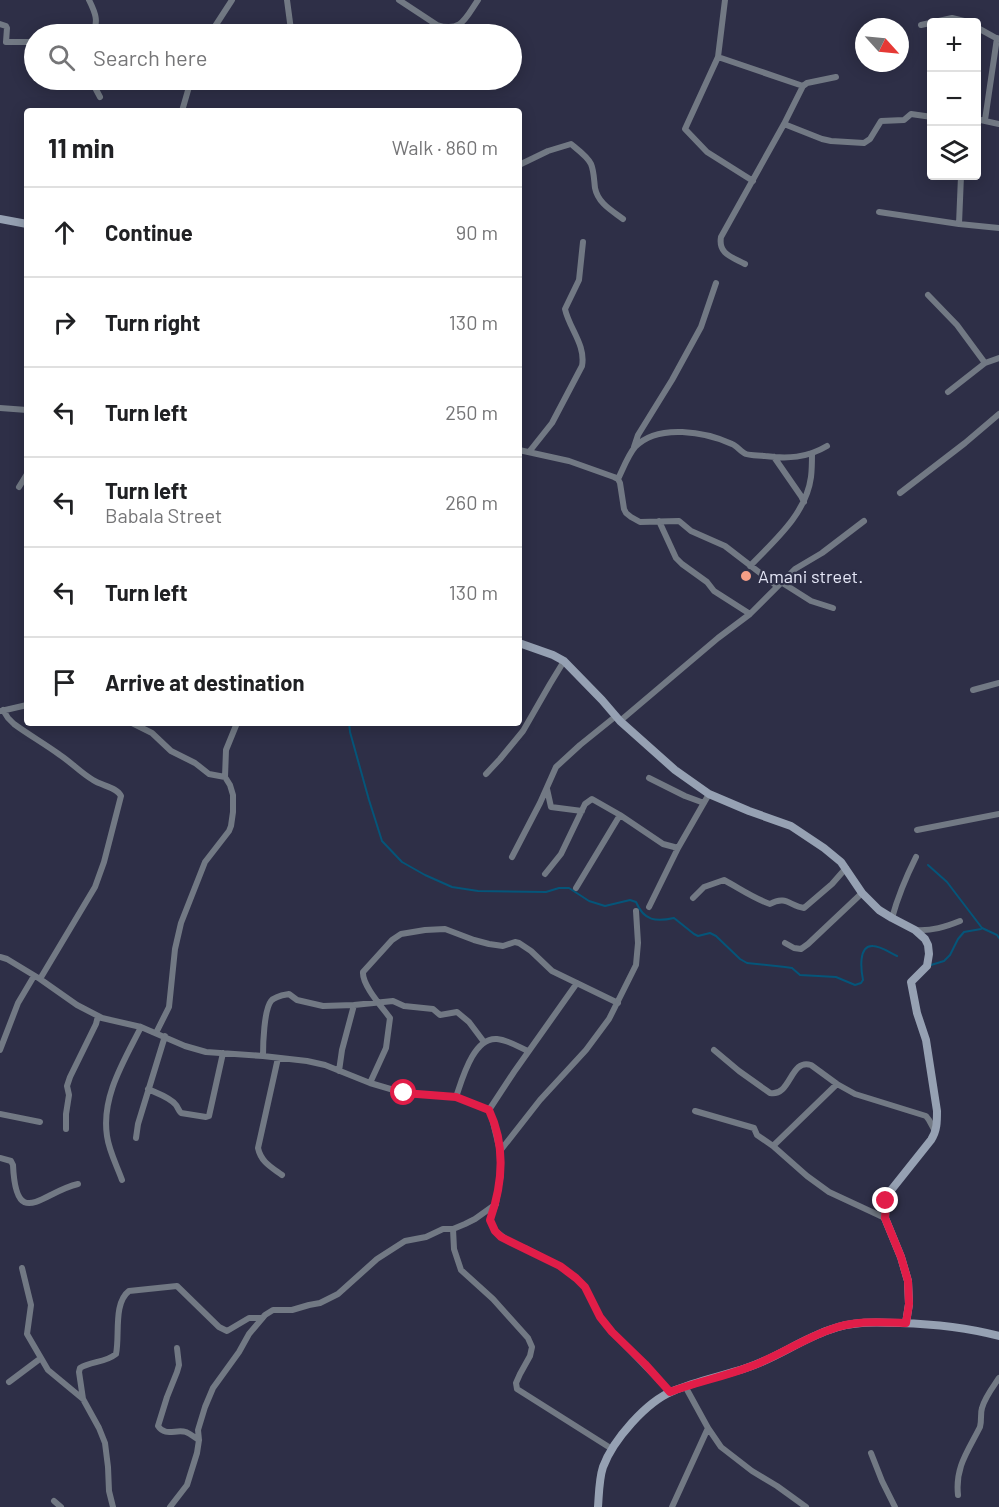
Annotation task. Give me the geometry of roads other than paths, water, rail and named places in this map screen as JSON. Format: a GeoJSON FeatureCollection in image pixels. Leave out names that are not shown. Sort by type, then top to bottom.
{"type":"FeatureCollection","features":[{"type":"Feature","properties":{"kind":"street"},"geometry":{"type":"LineString","coordinates":[[88,0],[94,9],[97,24]]}},
{"type":"Feature","properties":{"kind":"street"},"geometry":{"type":"LineString","coordinates":[[216,24],[232,0]]}},
{"type":"Feature","properties":{"kind":"street"},"geometry":{"type":"LineString","coordinates":[[286,0],[290,24]]}},
{"type":"Feature","properties":{"kind":"street"},"geometry":{"type":"LineString","coordinates":[[399,0],[435,24]]}},
{"type":"Feature","properties":{"kind":"street"},"geometry":{"type":"LineString","coordinates":[[462,24],[478,0]]}},
{"type":"Feature","properties":{"kind":"street"},"geometry":{"type":"LineString","coordinates":[[725,0],[718,57],[685,129],[707,152],[753,181]]}},
{"type":"Feature","properties":{"kind":"street"},"geometry":{"type":"LineString","coordinates":[[0,24],[7,28],[6,42],[24,42]]}},
{"type":"Feature","properties":{"kind":"street"},"geometry":{"type":"LineString","coordinates":[[921,25],[927,24]]}},
{"type":"Feature","properties":{"kind":"street"},"geometry":{"type":"LineString","coordinates":[[981,30],[998,39],[985,120]]}},
{"type":"Feature","properties":{"kind":"street"},"geometry":{"type":"LineString","coordinates":[[718,57],[803,86]]}},
{"type":"Feature","properties":{"kind":"street"},"geometry":{"type":"LineString","coordinates":[[745,264],[724,252],[720,247],[730,219],[753,181],[803,86],[807,83],[836,77]]}},
{"type":"Feature","properties":{"kind":"street"},"geometry":{"type":"LineString","coordinates":[[991,87],[999,89]]}},
{"type":"Feature","properties":{"kind":"street"},"geometry":{"type":"LineString","coordinates":[[96,90],[100,97]]}},
{"type":"Feature","properties":{"kind":"street"},"geometry":{"type":"LineString","coordinates":[[183,108],[188,90]]}},
{"type":"Feature","properties":{"kind":"street"},"geometry":{"type":"LineString","coordinates":[[784,124],[822,140],[864,143],[870,139],[883,120],[901,121],[911,114],[927,116]]}},
{"type":"Feature","properties":{"kind":"street"},"geometry":{"type":"LineString","coordinates":[[981,120],[999,124]]}},
{"type":"Feature","properties":{"kind":"street"},"geometry":{"type":"LineString","coordinates":[[522,164],[571,144],[587,158],[591,165],[597,196],[623,219]]}},
{"type":"Feature","properties":{"kind":"street"},"geometry":{"type":"LineString","coordinates":[[959,224],[961,180]]}},
{"type":"Feature","properties":{"kind":"street"},"geometry":{"type":"LineString","coordinates":[[879,212],[999,228]]}},
{"type":"Feature","properties":{"kind":"street"},"geometry":{"type":"LineString","coordinates":[[0,221],[24,224]]}},
{"type":"Feature","properties":{"kind":"street"},"geometry":{"type":"LineString","coordinates":[[529,452],[552,423],[582,366],[581,349],[566,309],[579,279],[583,242]]}},
{"type":"Feature","properties":{"kind":"street"},"geometry":{"type":"LineString","coordinates":[[618,479],[638,435],[701,327],[716,283]]}},
{"type":"Feature","properties":{"kind":"street"},"geometry":{"type":"LineString","coordinates":[[928,295],[957,325],[985,363]]}},
{"type":"Feature","properties":{"kind":"street"},"geometry":{"type":"LineString","coordinates":[[948,392],[985,363],[999,358]]}},
{"type":"Feature","properties":{"kind":"street"},"geometry":{"type":"LineString","coordinates":[[0,408],[24,410]]}},
{"type":"Feature","properties":{"kind":"street"},"geometry":{"type":"LineString","coordinates":[[900,493],[999,414]]}},
{"type":"Feature","properties":{"kind":"street"},"geometry":{"type":"LineString","coordinates":[[634,448],[647,438],[666,432],[712,436],[735,445],[744,454],[774,457],[790,458],[812,453],[827,446]]}},
{"type":"Feature","properties":{"kind":"street"},"geometry":{"type":"LineString","coordinates":[[522,451],[569,461],[618,479],[626,513],[640,522],[679,521],[690,531],[725,546],[750,566],[779,584],[812,601],[833,608]]}},
{"type":"Feature","properties":{"kind":"street"},"geometry":{"type":"LineString","coordinates":[[750,566],[794,519],[804,502],[811,477],[812,453]]}},
{"type":"Feature","properties":{"kind":"street"},"geometry":{"type":"LineString","coordinates":[[774,457],[804,502]]}},
{"type":"Feature","properties":{"kind":"street"},"geometry":{"type":"LineString","coordinates":[[19,487],[24,479]]}},
{"type":"Feature","properties":{"kind":"street"},"geometry":{"type":"LineString","coordinates":[[512,857],[552,775],[561,762],[750,614],[795,569],[822,553],[864,521]]}},
{"type":"Feature","properties":{"kind":"street"},"geometry":{"type":"LineString","coordinates":[[659,522],[676,558],[708,582],[714,591],[750,614]]}},
{"type":"Feature","properties":{"kind":"street"},"geometry":{"type":"LineString","coordinates":[[522,644],[564,661],[618,718],[675,770],[709,794],[791,826],[824,848],[841,861],[862,893],[879,910],[915,930],[925,939],[929,954],[927,966],[911,982],[917,1013],[926,1040],[937,1111],[935,1132],[924,1151],[888,1194],[885,1218],[908,1281],[909,1304],[906,1323]]}},
{"type":"Feature","properties":{"kind":"street"},"geometry":{"type":"LineString","coordinates":[[486,774],[523,731],[564,661]]}},
{"type":"Feature","properties":{"kind":"street"},"geometry":{"type":"LineString","coordinates":[[973,690],[999,683]]}},
{"type":"Feature","properties":{"kind":"street"},"geometry":{"type":"LineString","coordinates":[[0,1050],[18,1003],[95,887],[121,796],[116,789],[101,785],[80,772],[63,757],[14,724],[2,711],[24,706]]}},
{"type":"Feature","properties":{"kind":"street"},"geometry":{"type":"LineString","coordinates":[[138,726],[152,733],[171,751],[195,763],[209,774],[225,777]]}},
{"type":"Feature","properties":{"kind":"street"},"geometry":{"type":"LineString","coordinates":[[156,1033],[169,1007],[176,949],[182,923],[206,862],[231,826],[233,795],[225,777],[226,750],[236,726]]}},
{"type":"Feature","properties":{"kind":"street"},"geometry":{"type":"LineString","coordinates":[[649,778],[704,803]]}},
{"type":"Feature","properties":{"kind":"street"},"geometry":{"type":"LineString","coordinates":[[547,787],[551,807],[582,811]]}},
{"type":"Feature","properties":{"kind":"street"},"geometry":{"type":"LineString","coordinates":[[649,907],[678,848],[709,794]]}},
{"type":"Feature","properties":{"kind":"street"},"geometry":{"type":"LineString","coordinates":[[545,874],[561,854],[585,804],[592,800],[620,815],[663,844],[678,848]]}},
{"type":"Feature","properties":{"kind":"street"},"geometry":{"type":"LineString","coordinates":[[917,830],[999,814]]}},
{"type":"Feature","properties":{"kind":"street"},"geometry":{"type":"LineString","coordinates":[[576,888],[620,815]]}},
{"type":"Feature","properties":{"kind":"street"},"geometry":{"type":"LineString","coordinates":[[892,918],[903,882],[916,857]]}},
{"type":"Feature","properties":{"kind":"street"},"geometry":{"type":"LineString","coordinates":[[693,898],[704,887],[724,880],[741,891],[770,904],[777,900],[787,900],[804,908],[832,885],[846,868]]}},
{"type":"Feature","properties":{"kind":"street"},"geometry":{"type":"LineString","coordinates":[[785,943],[801,949],[862,893]]}},
{"type":"Feature","properties":{"kind":"street"},"geometry":{"type":"LineString","coordinates":[[500,1151],[540,1100],[598,1035],[618,1003],[636,965],[638,943],[636,911]]}},
{"type":"Feature","properties":{"kind":"street"},"geometry":{"type":"LineString","coordinates":[[915,930],[940,929],[960,921]]}},
{"type":"Feature","properties":{"kind":"street"},"geometry":{"type":"LineString","coordinates":[[370,1083],[386,1048],[390,1018],[362,976],[392,940],[401,934],[445,929],[474,940],[503,946],[519,943],[552,971],[618,1003]]}},
{"type":"Feature","properties":{"kind":"street"},"geometry":{"type":"LineString","coordinates":[[0,957],[7,959],[77,1005],[102,1018],[141,1027],[185,1046],[206,1052],[307,1061],[325,1065],[370,1083],[404,1093],[456,1097],[489,1110],[500,1151],[501,1174],[496,1203],[490,1220],[495,1231],[510,1242],[560,1266],[576,1278],[585,1287],[600,1317],[612,1332],[670,1392]]}},
{"type":"Feature","properties":{"kind":"street"},"geometry":{"type":"LineString","coordinates":[[489,1110],[577,983]]}},
{"type":"Feature","properties":{"kind":"street"},"geometry":{"type":"LineString","coordinates":[[263,1056],[268,1006],[273,999],[289,994],[297,1000],[323,1006],[393,1001],[433,1009],[440,1015],[457,1012],[469,1022],[484,1042]]}},
{"type":"Feature","properties":{"kind":"street"},"geometry":{"type":"LineString","coordinates":[[339,1071],[354,1005]]}},
{"type":"Feature","properties":{"kind":"street"},"geometry":{"type":"LineString","coordinates":[[66,1129],[69,1095],[67,1086],[98,1016]]}},
{"type":"Feature","properties":{"kind":"street"},"geometry":{"type":"LineString","coordinates":[[122,1180],[107,1137],[106,1114],[116,1078],[141,1027]]}},
{"type":"Feature","properties":{"kind":"street"},"geometry":{"type":"LineString","coordinates":[[136,1138],[138,1124],[165,1036]]}},
{"type":"Feature","properties":{"kind":"street"},"geometry":{"type":"LineString","coordinates":[[456,1097],[471,1059],[484,1042],[497,1039],[510,1042],[528,1051]]}},
{"type":"Feature","properties":{"kind":"street"},"geometry":{"type":"LineString","coordinates":[[714,1050],[770,1093],[781,1092],[794,1072],[806,1063],[855,1094],[926,1116],[935,1132]]}},
{"type":"Feature","properties":{"kind":"street"},"geometry":{"type":"LineString","coordinates":[[148,1089],[170,1100],[182,1113],[209,1116],[223,1053]]}},
{"type":"Feature","properties":{"kind":"street"},"geometry":{"type":"LineString","coordinates":[[278,1058],[258,1148],[262,1161],[282,1175]]}},
{"type":"Feature","properties":{"kind":"street"},"geometry":{"type":"LineString","coordinates":[[772,1146],[837,1084]]}},
{"type":"Feature","properties":{"kind":"street"},"geometry":{"type":"LineString","coordinates":[[695,1111],[754,1128],[756,1135],[828,1192],[885,1218]]}},
{"type":"Feature","properties":{"kind":"street"},"geometry":{"type":"LineString","coordinates":[[0,1114],[40,1122]]}},
{"type":"Feature","properties":{"kind":"street"},"geometry":{"type":"LineString","coordinates":[[0,1158],[11,1161],[17,1195],[26,1203],[37,1202],[78,1184]]}},
{"type":"Feature","properties":{"kind":"street"},"geometry":{"type":"LineString","coordinates":[[170,1507],[187,1485],[197,1453],[198,1430],[213,1388],[262,1318],[273,1310],[292,1310],[320,1303],[338,1294],[377,1259],[405,1241],[426,1237],[443,1229],[453,1229],[475,1219],[496,1203]]}},
{"type":"Feature","properties":{"kind":"street"},"geometry":{"type":"LineString","coordinates":[[453,1229],[453,1249],[461,1270],[493,1299],[528,1338],[532,1347],[530,1356],[516,1383],[517,1389],[612,1449]]}},
{"type":"Feature","properties":{"kind":"street"},"geometry":{"type":"LineString","coordinates":[[22,1268],[31,1305],[27,1334],[48,1370],[83,1399]]}},
{"type":"Feature","properties":{"kind":"street"},"geometry":{"type":"LineString","coordinates":[[113,1507],[109,1491],[105,1443],[83,1399],[79,1372],[84,1365],[104,1361],[116,1354],[120,1304],[125,1294],[129,1291],[177,1286],[226,1331],[249,1318],[262,1318]]}},
{"type":"Feature","properties":{"kind":"street"},"geometry":{"type":"LineString","coordinates":[[598,1507],[600,1478],[603,1466],[612,1449],[638,1415],[670,1392],[748,1368],[829,1329],[853,1323],[871,1321],[953,1326],[999,1336]]}},
{"type":"Feature","properties":{"kind":"street"},"geometry":{"type":"LineString","coordinates":[[177,1348],[179,1365],[166,1397],[158,1426],[164,1432],[185,1432],[199,1440]]}},
{"type":"Feature","properties":{"kind":"street"},"geometry":{"type":"LineString","coordinates":[[9,1382],[41,1358]]}},
{"type":"Feature","properties":{"kind":"street"},"geometry":{"type":"LineString","coordinates":[[958,1495],[957,1479],[962,1460],[982,1422],[982,1406],[999,1378]]}},
{"type":"Feature","properties":{"kind":"street"},"geometry":{"type":"LineString","coordinates":[[685,1386],[708,1428],[721,1446],[752,1471],[806,1507]]}},
{"type":"Feature","properties":{"kind":"street"},"geometry":{"type":"LineString","coordinates":[[672,1507],[708,1428]]}},
{"type":"Feature","properties":{"kind":"street"},"geometry":{"type":"LineString","coordinates":[[872,1453],[895,1507]]}},
{"type":"Feature","properties":{"kind":"street"},"geometry":{"type":"LineString","coordinates":[[54,1501],[61,1507]]}},
{"type":"Feature","properties":{"kind":"waterway"},"geometry":{"type":"LineString","coordinates":[[349,726],[382,841],[402,862],[452,887],[478,891],[546,892],[569,888],[589,901],[605,906],[630,900],[636,902],[643,913],[651,919],[674,918],[698,936],[710,933],[716,936],[747,963],[792,968],[800,975],[836,977],[855,985],[863,980],[862,959],[865,949],[873,946],[879,947],[897,956]]}},
{"type":"Feature","properties":{"kind":"waterway"},"geometry":{"type":"LineString","coordinates":[[928,865],[947,882],[982,928],[999,938]]}},
{"type":"Feature","properties":{"kind":"waterway"},"geometry":{"type":"LineString","coordinates":[[931,965],[944,961],[964,932],[981,929]]}},
{"type":"Feature","properties":{"kind":"place","name":"Amani street."},"geometry":{"type":"Point","coordinates":[746,576]}}]}
